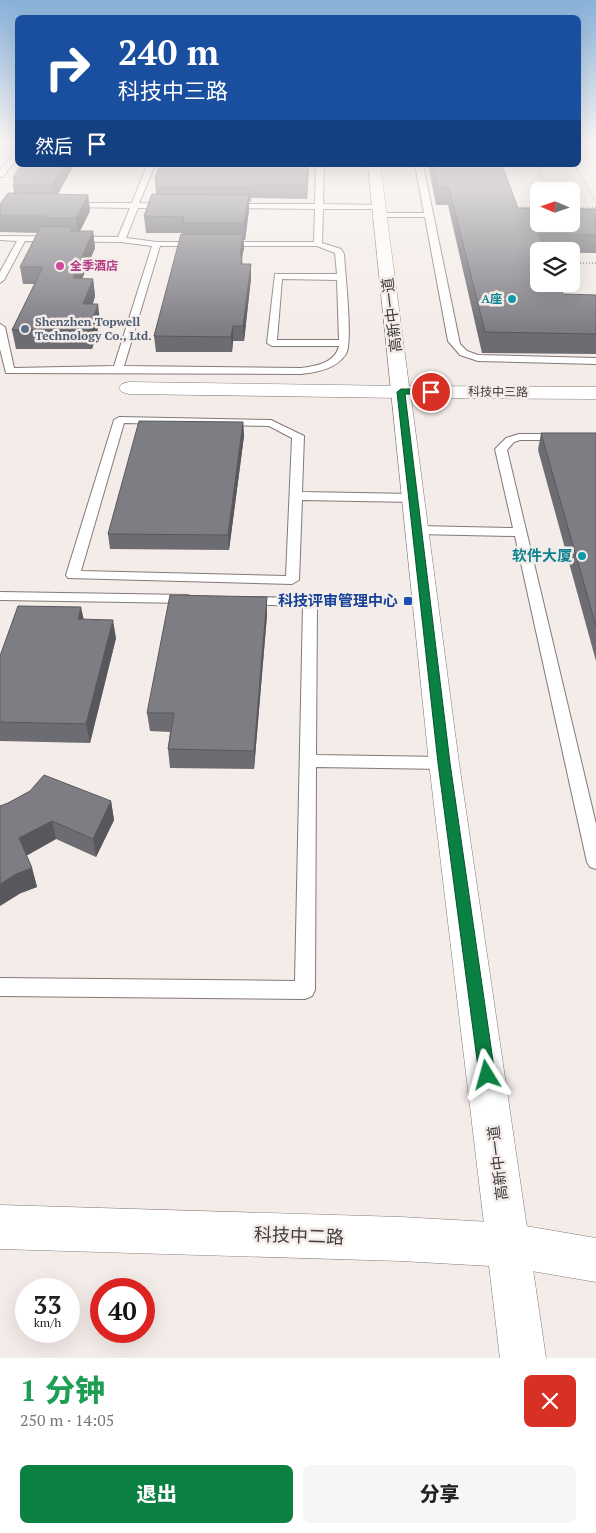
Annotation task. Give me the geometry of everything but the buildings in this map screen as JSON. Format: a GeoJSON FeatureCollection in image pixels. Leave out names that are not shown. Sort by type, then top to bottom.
{"type":"FeatureCollection","features":[{"type":"Feature","properties":{"kind":"street","name":"高新中一道"},"geometry":{"type":"LineString","coordinates":[[378,204],[444,763],[523,1358]]}},
{"type":"Feature","properties":{"kind":"street","name":"科技中三路"},"geometry":{"type":"LineString","coordinates":[[129,388],[596,393]]}},
{"type":"Feature","properties":{"kind":"street","name":"科技中二路"},"geometry":{"type":"LineString","coordinates":[[0,1227],[391,1239],[508,1245],[596,1260]]}},
{"type":"Feature","properties":{"kind":"lane"},"geometry":{"type":"LineString","coordinates":[[426,204],[453,342],[457,349],[474,358],[596,361]]}},
{"type":"Feature","properties":{"kind":"lane"},"geometry":{"type":"LineString","coordinates":[[58,205],[174,206]]}},
{"type":"Feature","properties":{"kind":"lane"},"geometry":{"type":"LineString","coordinates":[[121,240],[135,206]]}},
{"type":"Feature","properties":{"kind":"lane"},"geometry":{"type":"LineString","coordinates":[[222,206],[319,207],[428,215]]}},
{"type":"Feature","properties":{"kind":"lane"},"geometry":{"type":"LineString","coordinates":[[318,244],[319,207]]}},
{"type":"Feature","properties":{"kind":"lane"},"geometry":{"type":"LineString","coordinates":[[0,238],[121,240],[157,244],[204,244]]}},
{"type":"Feature","properties":{"kind":"lane"},"geometry":{"type":"LineString","coordinates":[[0,280],[22,239]]}},
{"type":"Feature","properties":{"kind":"lane"},"geometry":{"type":"LineString","coordinates":[[118,369],[157,244]]}},
{"type":"Feature","properties":{"kind":"lane"},"geometry":{"type":"LineString","coordinates":[[0,327],[10,372],[118,369],[313,370],[337,360],[344,348],[338,251],[318,244],[214,244]]}},
{"type":"Feature","properties":{"kind":"lane"},"geometry":{"type":"LineString","coordinates":[[341,277],[278,276],[272,343],[344,343]]}},
{"type":"Feature","properties":{"kind":"lane"},"geometry":{"type":"LineString","coordinates":[[119,420],[271,423],[298,436],[296,496],[292,580],[73,575],[119,420]]}},
{"type":"Feature","properties":{"kind":"lane"},"geometry":{"type":"LineString","coordinates":[[596,437],[519,437],[504,444],[501,449],[596,862]]}},
{"type":"Feature","properties":{"kind":"lane"},"geometry":{"type":"LineString","coordinates":[[296,496],[413,498]]}},
{"type":"Feature","properties":{"kind":"lane"},"geometry":{"type":"LineString","coordinates":[[417,530],[520,532]]}},
{"type":"Feature","properties":{"kind":"lane"},"geometry":{"type":"LineString","coordinates":[[0,596],[200,600]]}},
{"type":"Feature","properties":{"kind":"lane"},"geometry":{"type":"LineString","coordinates":[[0,987],[305,990],[310,602],[230,600]]}},
{"type":"Feature","properties":{"kind":"lane"},"geometry":{"type":"LineString","coordinates":[[309,761],[444,763]]}},
{"type":"Feature","properties":{"kind":"path"},"geometry":{"type":"LineString","coordinates":[[509,207],[530,208]]}},
{"type":"Feature","properties":{"kind":"path"},"geometry":{"type":"LineString","coordinates":[[580,208],[596,207]]}},
{"type":"Feature","properties":{"kind":"path"},"geometry":{"type":"LineString","coordinates":[[580,263],[596,263]]}},
{"type":"Feature","properties":{"kind":"place","name":"全季酒店"},"geometry":{"type":"Point","coordinates":[60,266]}},
{"type":"Feature","properties":{"kind":"place","name":"A座"},"geometry":{"type":"Point","coordinates":[512,299]}},
{"type":"Feature","properties":{"kind":"place","name":"Shenzhen Topwell Technology Co., Ltd."},"geometry":{"type":"Point","coordinates":[25,329]}},
{"type":"Feature","properties":{"kind":"place","name":"软件大厦"},"geometry":{"type":"Point","coordinates":[582,556]}},
{"type":"Feature","properties":{"kind":"place","name":"科技评审管理中心"},"geometry":{"type":"Point","coordinates":[408,601]}},
{"type":"Feature","properties":{"kind":"route"},"geometry":{"type":"LineString","coordinates":[[431,392],[401,392],[444,763],[487,1075]]}}]}
